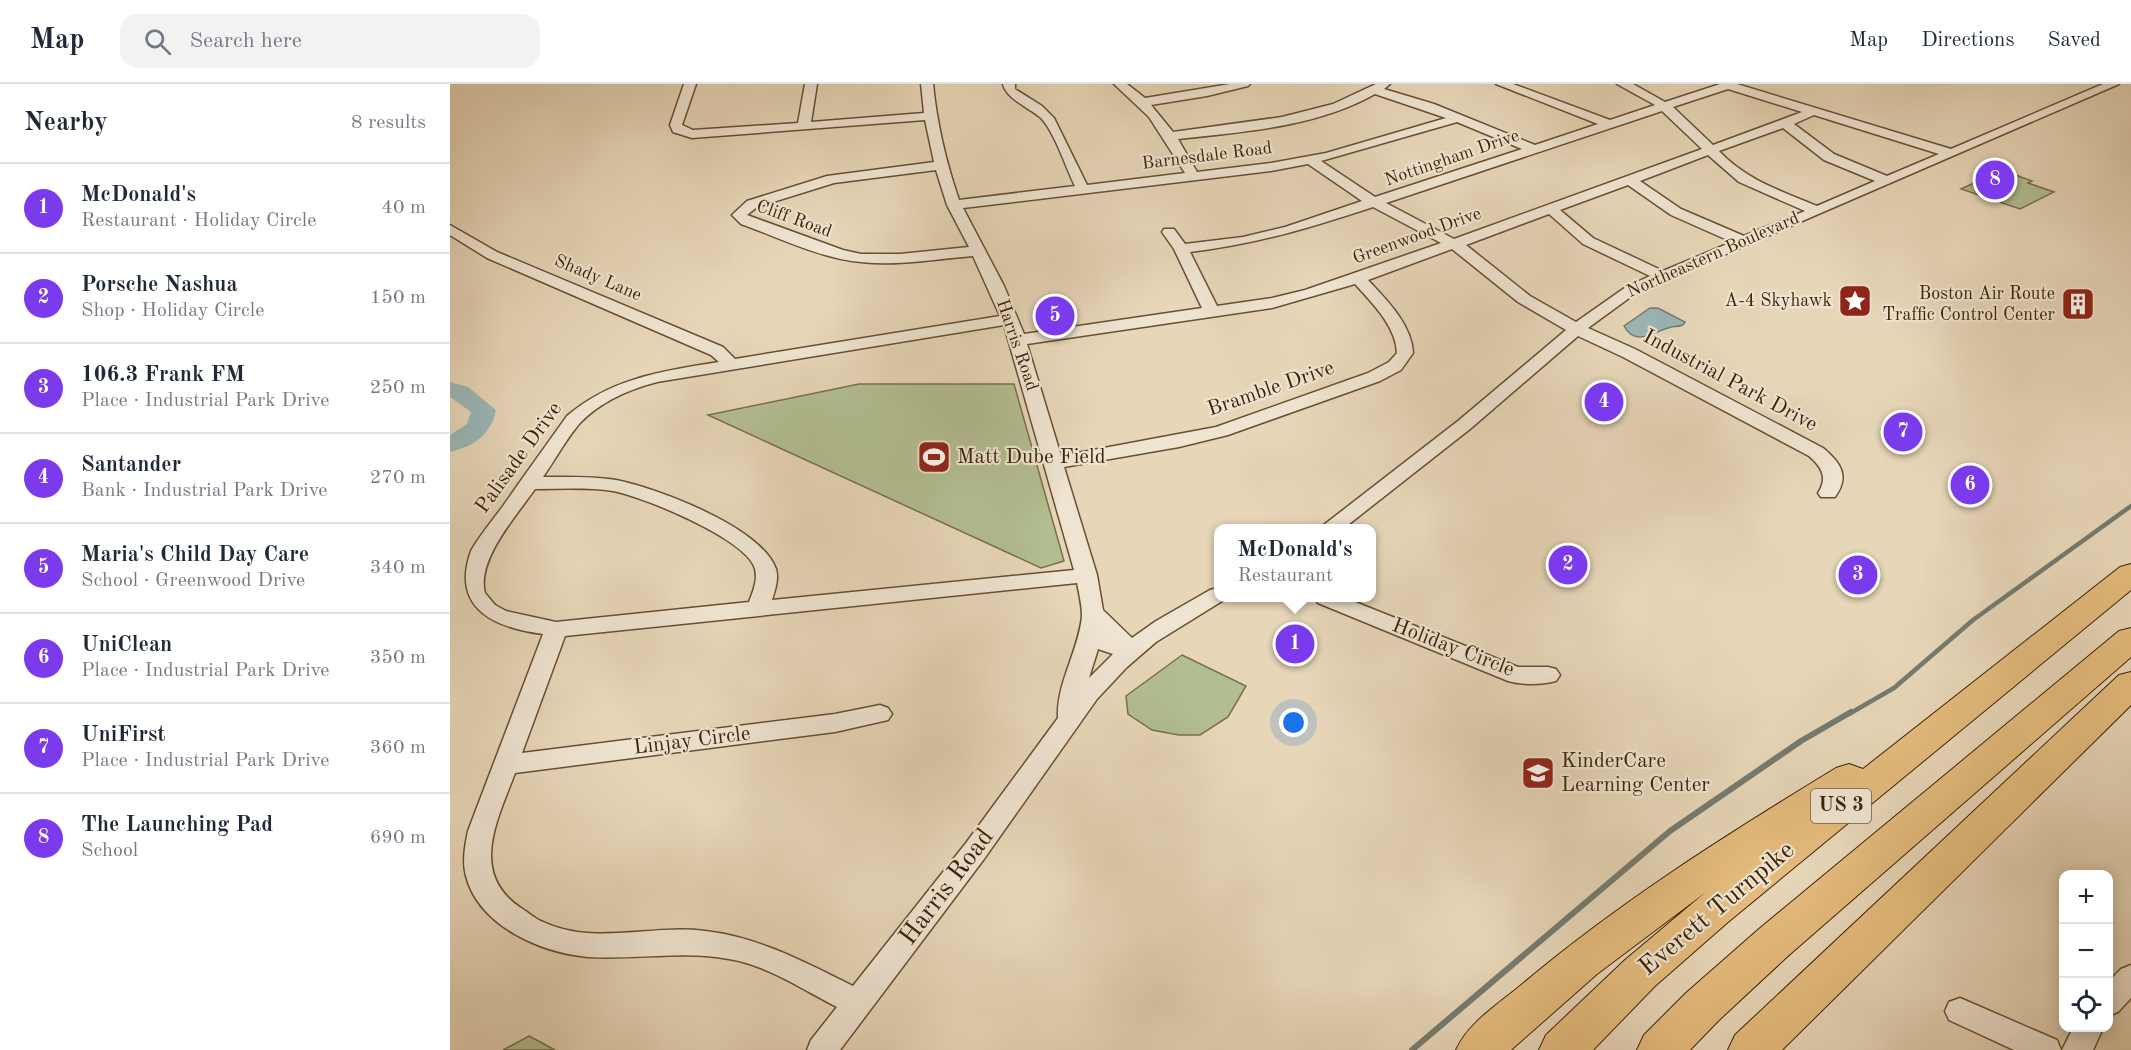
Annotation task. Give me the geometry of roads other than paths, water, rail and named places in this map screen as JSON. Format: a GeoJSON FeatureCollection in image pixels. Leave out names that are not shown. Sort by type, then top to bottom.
{"type":"FeatureCollection","features":[{"type":"Feature","properties":{"kind":"highway","name":"Everett Turnpike"},"geometry":{"type":"LineString","coordinates":[[1562,1050],[1680,937],[2131,574]]}},
{"type":"Feature","properties":{"kind":"highway","name":"US 3"},"geometry":{"type":"LineString","coordinates":[[1660,1050],[1766,949],[2131,639]]}},
{"type":"Feature","properties":{"kind":"highway"},"geometry":{"type":"LineString","coordinates":[[1752,1049],[2131,684]]}},
{"type":"Feature","properties":{"kind":"highway"},"geometry":{"type":"LineString","coordinates":[[1479,1050],[1597,949],[1683,885],[1977,697]]}},
{"type":"Feature","properties":{"kind":"street"},"geometry":{"type":"LineString","coordinates":[[690,84],[676,125],[677,129],[683,132],[714,134],[930,116]]}},
{"type":"Feature","properties":{"kind":"street"},"geometry":{"type":"LineString","coordinates":[[804,126],[811,84]]}},
{"type":"Feature","properties":{"kind":"street","name":"Harris Road"},"geometry":{"type":"LineString","coordinates":[[927,84],[930,116],[941,165],[954,205],[996,286],[1018,340],[1086,575],[1092,620],[1087,651],[1071,694],[1069,720]]}},
{"type":"Feature","properties":{"kind":"street"},"geometry":{"type":"LineString","coordinates":[[1009,84],[1008,88],[1038,109],[1050,122],[1083,190]]}},
{"type":"Feature","properties":{"kind":"street"},"geometry":{"type":"LineString","coordinates":[[1120,84],[1145,102],[1171,136],[1193,177]]}},
{"type":"Feature","properties":{"kind":"street"},"geometry":{"type":"LineString","coordinates":[[1145,102],[1207,93],[1244,84]]}},
{"type":"Feature","properties":{"kind":"street"},"geometry":{"type":"LineString","coordinates":[[1502,84],[1609,124]]}},
{"type":"Feature","properties":{"kind":"street"},"geometry":{"type":"LineString","coordinates":[[1623,84],[1665,106],[1745,180],[1815,210]]}},
{"type":"Feature","properties":{"kind":"street","name":"Northeastern Boulevard"},"geometry":{"type":"LineString","coordinates":[[1337,524],[1464,425],[1578,328],[1617,299],[1662,276],[2113,84]]}},
{"type":"Feature","properties":{"kind":"street"},"geometry":{"type":"LineString","coordinates":[[1729,85],[1951,153]]}},
{"type":"Feature","properties":{"kind":"street","name":"Nottingham Drive"},"geometry":{"type":"LineString","coordinates":[[1181,249],[1256,239],[1374,203],[1729,85]]}},
{"type":"Feature","properties":{"kind":"street"},"geometry":{"type":"LineString","coordinates":[[1171,136],[1272,123],[1324,109],[1379,87],[1534,149]]}},
{"type":"Feature","properties":{"kind":"street","name":"Greenwood Drive"},"geometry":{"type":"LineString","coordinates":[[1018,340],[1290,300],[1358,279],[1814,111]]}},
{"type":"Feature","properties":{"kind":"street","name":"Barnesdale Road"},"geometry":{"type":"LineString","coordinates":[[954,205],[1193,177],[1311,160],[1459,118]]}},
{"type":"Feature","properties":{"kind":"street"},"geometry":{"type":"LineString","coordinates":[[1785,123],[1829,157],[1885,180]]}},
{"type":"Feature","properties":{"kind":"street"},"geometry":{"type":"LineString","coordinates":[[1311,160],[1374,203],[1468,253],[1524,299],[1578,328]]}},
{"type":"Feature","properties":{"kind":"street","name":"Cliff Road"},"geometry":{"type":"LineString","coordinates":[[941,165],[832,179],[760,201],[746,208],[739,215],[746,221],[850,257],[900,258],[977,251]]}},
{"type":"Feature","properties":{"kind":"street"},"geometry":{"type":"LineString","coordinates":[[1630,180],[1676,212],[1743,241]]}},
{"type":"Feature","properties":{"kind":"street"},"geometry":{"type":"LineString","coordinates":[[1550,208],[1588,241],[1662,276]]}},
{"type":"Feature","properties":{"kind":"street","name":"Shady Lane"},"geometry":{"type":"LineString","coordinates":[[450,229],[492,255],[717,351],[730,363]]}},
{"type":"Feature","properties":{"kind":"street"},"geometry":{"type":"LineString","coordinates":[[1169,232],[1181,249],[1212,312]]}},
{"type":"Feature","properties":{"kind":"street","name":"Bramble Drive"},"geometry":{"type":"LineString","coordinates":[[1054,463],[1202,437],[1343,389],[1395,366],[1405,353],[1404,340],[1395,324],[1358,279]]}},
{"type":"Feature","properties":{"kind":"street","name":"Palisade Drive"},"geometry":{"type":"LineString","coordinates":[[1010,319],[730,363],[656,377],[606,395],[573,420],[481,552],[473,574],[473,592],[487,610],[503,618],[521,624],[556,629],[1086,575]]}},
{"type":"Feature","properties":{"kind":"street","name":"Industrial Park Drive"},"geometry":{"type":"LineString","coordinates":[[1578,328],[1816,452],[1833,473],[1833,487],[1828,494]]}},
{"type":"Feature","properties":{"kind":"street"},"geometry":{"type":"LineString","coordinates":[[528,483],[613,485],[630,489],[663,500],[733,536],[760,555],[765,567],[766,578],[758,608]]}},
{"type":"Feature","properties":{"kind":"street"},"geometry":{"type":"LineString","coordinates":[[1092,620],[1098,640],[1107,646],[1129,650],[1165,623],[1214,597]]}},
{"type":"Feature","properties":{"kind":"street","name":"Holiday Circle"},"geometry":{"type":"LineString","coordinates":[[1338,602],[1516,675],[1548,675]]}},
{"type":"Feature","properties":{"kind":"street"},"geometry":{"type":"LineString","coordinates":[[556,629],[481,831],[476,859],[481,885],[493,903],[542,937],[585,945],[702,942],[733,947],[761,957],[858,1003]]}},
{"type":"Feature","properties":{"kind":"street","name":"Harris Road"},"geometry":{"type":"LineString","coordinates":[[822,1050],[975,851],[1069,720],[1110,668],[1129,650]]}},
{"type":"Feature","properties":{"kind":"street","name":"Linjay Circle"},"geometry":{"type":"LineString","coordinates":[[504,765],[835,723],[880,714]]}},
{"type":"Feature","properties":{"kind":"street"},"geometry":{"type":"LineString","coordinates":[[2113,998],[2131,978]]}},
{"type":"Feature","properties":{"kind":"street"},"geometry":{"type":"LineString","coordinates":[[1960,1011],[2046,1050]]}},
{"type":"Feature","properties":{"kind":"street"},"geometry":{"type":"LineString","coordinates":[[2077,1050],[2086,1032]]}},
{"type":"Feature","properties":{"kind":"water"},"geometry":{"type":"Polygon","coordinates":[[[1650,308],[1658,308],[1685,322],[1683,325],[1645,336],[1634,336],[1628,332],[1624,326],[1650,308]]]}},
{"type":"Feature","properties":{"kind":"waterway"},"geometry":{"type":"LineString","coordinates":[[450,389],[460,392],[484,410],[477,429],[450,444]]}},
{"type":"Feature","properties":{"kind":"waterway"},"geometry":{"type":"LineString","coordinates":[[1849,714],[1894,688],[1973,620],[2131,506]]}},
{"type":"Feature","properties":{"kind":"waterway"},"geometry":{"type":"LineString","coordinates":[[1412,1050],[1670,831],[1801,741],[1851,712]]}},
{"type":"Feature","properties":{"kind":"place","name":"The Launching Pad"},"geometry":{"type":"Point","coordinates":[1995,180]}},
{"type":"Feature","properties":{"kind":"place","name":"A-4 Skyhawk"},"geometry":{"type":"Point","coordinates":[1855,301]}},
{"type":"Feature","properties":{"kind":"place","name":"Boston Air Route Traffic Control Center"},"geometry":{"type":"Point","coordinates":[2078,304]}},
{"type":"Feature","properties":{"kind":"place","name":"Maria's Child Day Care"},"geometry":{"type":"Point","coordinates":[1055,316]}},
{"type":"Feature","properties":{"kind":"place","name":"Santander"},"geometry":{"type":"Point","coordinates":[1604,402]}},
{"type":"Feature","properties":{"kind":"place","name":"UniFirst"},"geometry":{"type":"Point","coordinates":[1903,432]}},
{"type":"Feature","properties":{"kind":"place","name":"Matt Dube Field"},"geometry":{"type":"Point","coordinates":[934,457]}},
{"type":"Feature","properties":{"kind":"place","name":"UniClean"},"geometry":{"type":"Point","coordinates":[1970,485]}},
{"type":"Feature","properties":{"kind":"place","name":"Porsche Nashua"},"geometry":{"type":"Point","coordinates":[1568,565]}},
{"type":"Feature","properties":{"kind":"place","name":"106.3 Frank FM"},"geometry":{"type":"Point","coordinates":[1858,575]}},
{"type":"Feature","properties":{"kind":"place","name":"McDonald's"},"geometry":{"type":"Point","coordinates":[1295,644]}},
{"type":"Feature","properties":{"kind":"place","name":"KinderCare Learning Center"},"geometry":{"type":"Point","coordinates":[1538,773]}}]}
